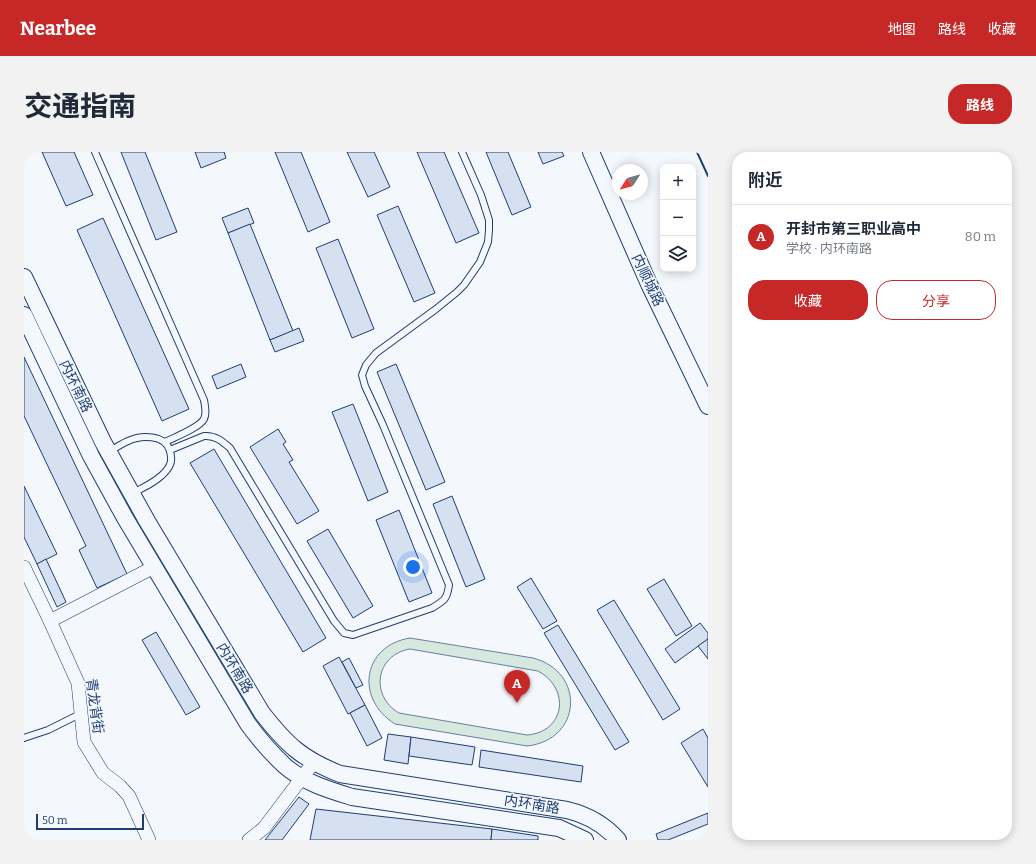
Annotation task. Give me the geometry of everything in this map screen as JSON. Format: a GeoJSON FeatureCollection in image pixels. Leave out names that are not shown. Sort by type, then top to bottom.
{"type":"FeatureCollection","features":[{"type":"Feature","properties":{"kind":"street","name":"内顺城路"},"geometry":{"type":"LineString","coordinates":[[591,152],[649,284],[708,406]]}},
{"type":"Feature","properties":{"kind":"street","name":"内环南路"},"geometry":{"type":"LineString","coordinates":[[24,277],[108,452],[262,713],[286,742],[313,763],[340,774],[575,812],[596,821],[609,830],[618,840]]}},
{"type":"Feature","properties":{"kind":"street","name":"内环南路"},"geometry":{"type":"LineString","coordinates":[[24,317],[91,456],[125,518],[248,724],[281,762],[302,778],[352,797],[559,828],[585,840]]}},
{"type":"Feature","properties":{"kind":"street","name":"青龙背街"},"geometry":{"type":"LineString","coordinates":[[24,567],[78,683],[81,700],[80,714],[84,742],[103,773],[120,786],[129,796],[149,840]]}},
{"type":"Feature","properties":{"kind":"street"},"geometry":{"type":"LineString","coordinates":[[50,621],[154,567]]}},
{"type":"Feature","properties":{"kind":"street"},"geometry":{"type":"LineString","coordinates":[[249,840],[264,828],[313,763]]}},
{"type":"Feature","properties":{"kind":"lane"},"geometry":{"type":"LineString","coordinates":[[95,152],[204,400],[206,412],[204,419],[198,425],[165,442]]}},
{"type":"Feature","properties":{"kind":"lane"},"geometry":{"type":"LineString","coordinates":[[170,450],[209,435],[230,448],[334,622],[344,633],[353,636],[432,608],[442,602],[448,595],[449,585],[383,425],[365,386],[362,375],[366,365],[376,353],[441,306],[457,292],[464,285],[480,262],[488,242],[489,220],[481,195],[462,152]]}},
{"type":"Feature","properties":{"kind":"lane"},"geometry":{"type":"LineString","coordinates":[[198,425],[204,436]]}},
{"type":"Feature","properties":{"kind":"lane"},"geometry":{"type":"LineString","coordinates":[[108,452],[128,441],[141,437],[160,439],[165,442],[170,450],[172,459],[170,466],[165,472],[158,480],[132,494]]}},
{"type":"Feature","properties":{"kind":"lane"},"geometry":{"type":"LineString","coordinates":[[24,738],[48,730],[80,714]]}},
{"type":"Feature","properties":{"kind":"shaded area"},"geometry":{"type":"Polygon","coordinates":[[[410,638],[533,658],[550,666],[562,677],[569,690],[570,705],[567,719],[559,732],[545,741],[527,746],[395,724],[382,713],[374,701],[370,688],[370,675],[374,662],[382,651],[394,643],[410,638]],[[410,649],[398,653],[389,659],[383,667],[380,677],[384,697],[390,706],[399,713],[527,735],[540,732],[549,726],[556,718],[559,709],[559,698],[556,688],[549,679],[538,671],[410,649]]]}},
{"type":"Feature","properties":{"kind":"building"},"geometry":{"type":"Polygon","coordinates":[[[42,152],[74,152],[93,195],[66,206],[42,152]]]}},
{"type":"Feature","properties":{"kind":"building"},"geometry":{"type":"Polygon","coordinates":[[[121,152],[145,152],[177,232],[156,240],[121,152]]]}},
{"type":"Feature","properties":{"kind":"building"},"geometry":{"type":"Polygon","coordinates":[[[195,152],[224,152],[226,158],[201,168],[195,152]]]}},
{"type":"Feature","properties":{"kind":"building"},"geometry":{"type":"Polygon","coordinates":[[[275,152],[301,152],[330,222],[308,232],[275,152]]]}},
{"type":"Feature","properties":{"kind":"building"},"geometry":{"type":"Polygon","coordinates":[[[347,152],[374,152],[390,187],[368,197],[347,152]]]}},
{"type":"Feature","properties":{"kind":"building"},"geometry":{"type":"Polygon","coordinates":[[[417,152],[444,152],[479,233],[456,243],[417,152]]]}},
{"type":"Feature","properties":{"kind":"building"},"geometry":{"type":"Polygon","coordinates":[[[486,152],[508,152],[531,207],[512,215],[486,152]]]}},
{"type":"Feature","properties":{"kind":"building"},"geometry":{"type":"Polygon","coordinates":[[[538,152],[562,152],[564,156],[543,164],[538,152]]]}},
{"type":"Feature","properties":{"kind":"building"},"geometry":{"type":"Polygon","coordinates":[[[398,206],[435,293],[414,302],[377,215],[398,206]]]}},
{"type":"Feature","properties":{"kind":"building"},"geometry":{"type":"Polygon","coordinates":[[[248,208],[254,223],[228,233],[222,218],[248,208]]]}},
{"type":"Feature","properties":{"kind":"building"},"geometry":{"type":"Polygon","coordinates":[[[103,218],[189,409],[162,421],[77,230],[103,218]]]}},
{"type":"Feature","properties":{"kind":"building"},"geometry":{"type":"Polygon","coordinates":[[[250,224],[293,331],[270,340],[228,233],[250,224]]]}},
{"type":"Feature","properties":{"kind":"building"},"geometry":{"type":"Polygon","coordinates":[[[338,239],[374,329],[352,338],[316,248],[338,239]]]}},
{"type":"Feature","properties":{"kind":"building"},"geometry":{"type":"Polygon","coordinates":[[[299,328],[304,341],[275,352],[270,340],[299,328]]]}},
{"type":"Feature","properties":{"kind":"building"},"geometry":{"type":"Polygon","coordinates":[[[24,357],[127,574],[97,588],[79,550],[86,546],[24,416],[24,357]]]}},
{"type":"Feature","properties":{"kind":"building"},"geometry":{"type":"Polygon","coordinates":[[[241,364],[246,377],[217,389],[212,376],[241,364]]]}},
{"type":"Feature","properties":{"kind":"building"},"geometry":{"type":"Polygon","coordinates":[[[396,364],[445,482],[426,490],[377,372],[396,364]]]}},
{"type":"Feature","properties":{"kind":"building"},"geometry":{"type":"Polygon","coordinates":[[[353,404],[388,492],[368,501],[332,412],[353,404]]]}},
{"type":"Feature","properties":{"kind":"building"},"geometry":{"type":"Polygon","coordinates":[[[278,429],[286,442],[283,444],[293,460],[289,462],[319,511],[297,524],[250,447],[278,429]]]}},
{"type":"Feature","properties":{"kind":"building"},"geometry":{"type":"Polygon","coordinates":[[[214,449],[326,638],[303,652],[190,463],[214,449]]]}},
{"type":"Feature","properties":{"kind":"building"},"geometry":{"type":"Polygon","coordinates":[[[24,486],[57,554],[37,564],[24,537],[24,486]]]}},
{"type":"Feature","properties":{"kind":"building"},"geometry":{"type":"Polygon","coordinates":[[[452,496],[485,579],[466,587],[433,504],[452,496]]]}},
{"type":"Feature","properties":{"kind":"building"},"geometry":{"type":"Polygon","coordinates":[[[399,510],[432,593],[409,602],[376,520],[399,510]]]}},
{"type":"Feature","properties":{"kind":"building"},"geometry":{"type":"Polygon","coordinates":[[[328,529],[373,606],[353,618],[307,541],[328,529]]]}},
{"type":"Feature","properties":{"kind":"building"},"geometry":{"type":"Polygon","coordinates":[[[46,559],[66,602],[57,607],[37,564],[46,559]]]}},
{"type":"Feature","properties":{"kind":"building"},"geometry":{"type":"Polygon","coordinates":[[[531,578],[557,621],[543,629],[517,587],[531,578]]]}},
{"type":"Feature","properties":{"kind":"building"},"geometry":{"type":"Polygon","coordinates":[[[664,579],[692,626],[676,636],[647,589],[664,579]]]}},
{"type":"Feature","properties":{"kind":"building"},"geometry":{"type":"Polygon","coordinates":[[[614,600],[680,709],[663,720],[597,610],[614,600]]]}},
{"type":"Feature","properties":{"kind":"building"},"geometry":{"type":"Polygon","coordinates":[[[700,623],[708,633],[708,639],[675,663],[665,649],[700,623]]]}},
{"type":"Feature","properties":{"kind":"building"},"geometry":{"type":"Polygon","coordinates":[[[558,625],[629,742],[615,750],[544,633],[558,625]]]}},
{"type":"Feature","properties":{"kind":"building"},"geometry":{"type":"Polygon","coordinates":[[[156,632],[200,707],[186,715],[142,640],[156,632]]]}},
{"type":"Feature","properties":{"kind":"building"},"geometry":{"type":"Polygon","coordinates":[[[708,639],[708,659],[698,646],[708,639]]]}},
{"type":"Feature","properties":{"kind":"building"},"geometry":{"type":"Polygon","coordinates":[[[339,657],[365,705],[348,714],[323,666],[339,657]]]}},
{"type":"Feature","properties":{"kind":"building"},"geometry":{"type":"Polygon","coordinates":[[[349,658],[363,685],[356,688],[342,662],[349,658]]]}},
{"type":"Feature","properties":{"kind":"building"},"geometry":{"type":"Polygon","coordinates":[[[365,705],[382,738],[367,746],[350,713],[365,705]]]}},
{"type":"Feature","properties":{"kind":"building"},"geometry":{"type":"Polygon","coordinates":[[[703,729],[708,738],[708,787],[681,743],[703,729]]]}},
{"type":"Feature","properties":{"kind":"building"},"geometry":{"type":"Polygon","coordinates":[[[388,734],[411,737],[408,764],[384,760],[388,734]]]}},
{"type":"Feature","properties":{"kind":"building"},"geometry":{"type":"Polygon","coordinates":[[[411,737],[475,747],[472,765],[409,756],[411,737]]]}},
{"type":"Feature","properties":{"kind":"building"},"geometry":{"type":"Polygon","coordinates":[[[481,750],[583,766],[581,782],[479,767],[481,750]]]}},
{"type":"Feature","properties":{"kind":"building"},"geometry":{"type":"Polygon","coordinates":[[[299,797],[309,804],[282,840],[265,840],[299,797]]]}},
{"type":"Feature","properties":{"kind":"building"},"geometry":{"type":"Polygon","coordinates":[[[316,809],[492,829],[491,840],[310,840],[316,809]]]}},
{"type":"Feature","properties":{"kind":"building"},"geometry":{"type":"Polygon","coordinates":[[[708,813],[708,824],[668,840],[658,840],[656,834],[708,813]]]}},
{"type":"Feature","properties":{"kind":"building"},"geometry":{"type":"Polygon","coordinates":[[[492,829],[538,836],[538,840],[491,840],[492,829]]]}},
{"type":"Feature","properties":{"kind":"wall"},"geometry":{"type":"LineString","coordinates":[[697,152],[708,176]]}},
{"type":"Feature","properties":{"kind":"place","name":"开封市第三职业高中"},"geometry":{"type":"Point","coordinates":[517,703]}}]}
